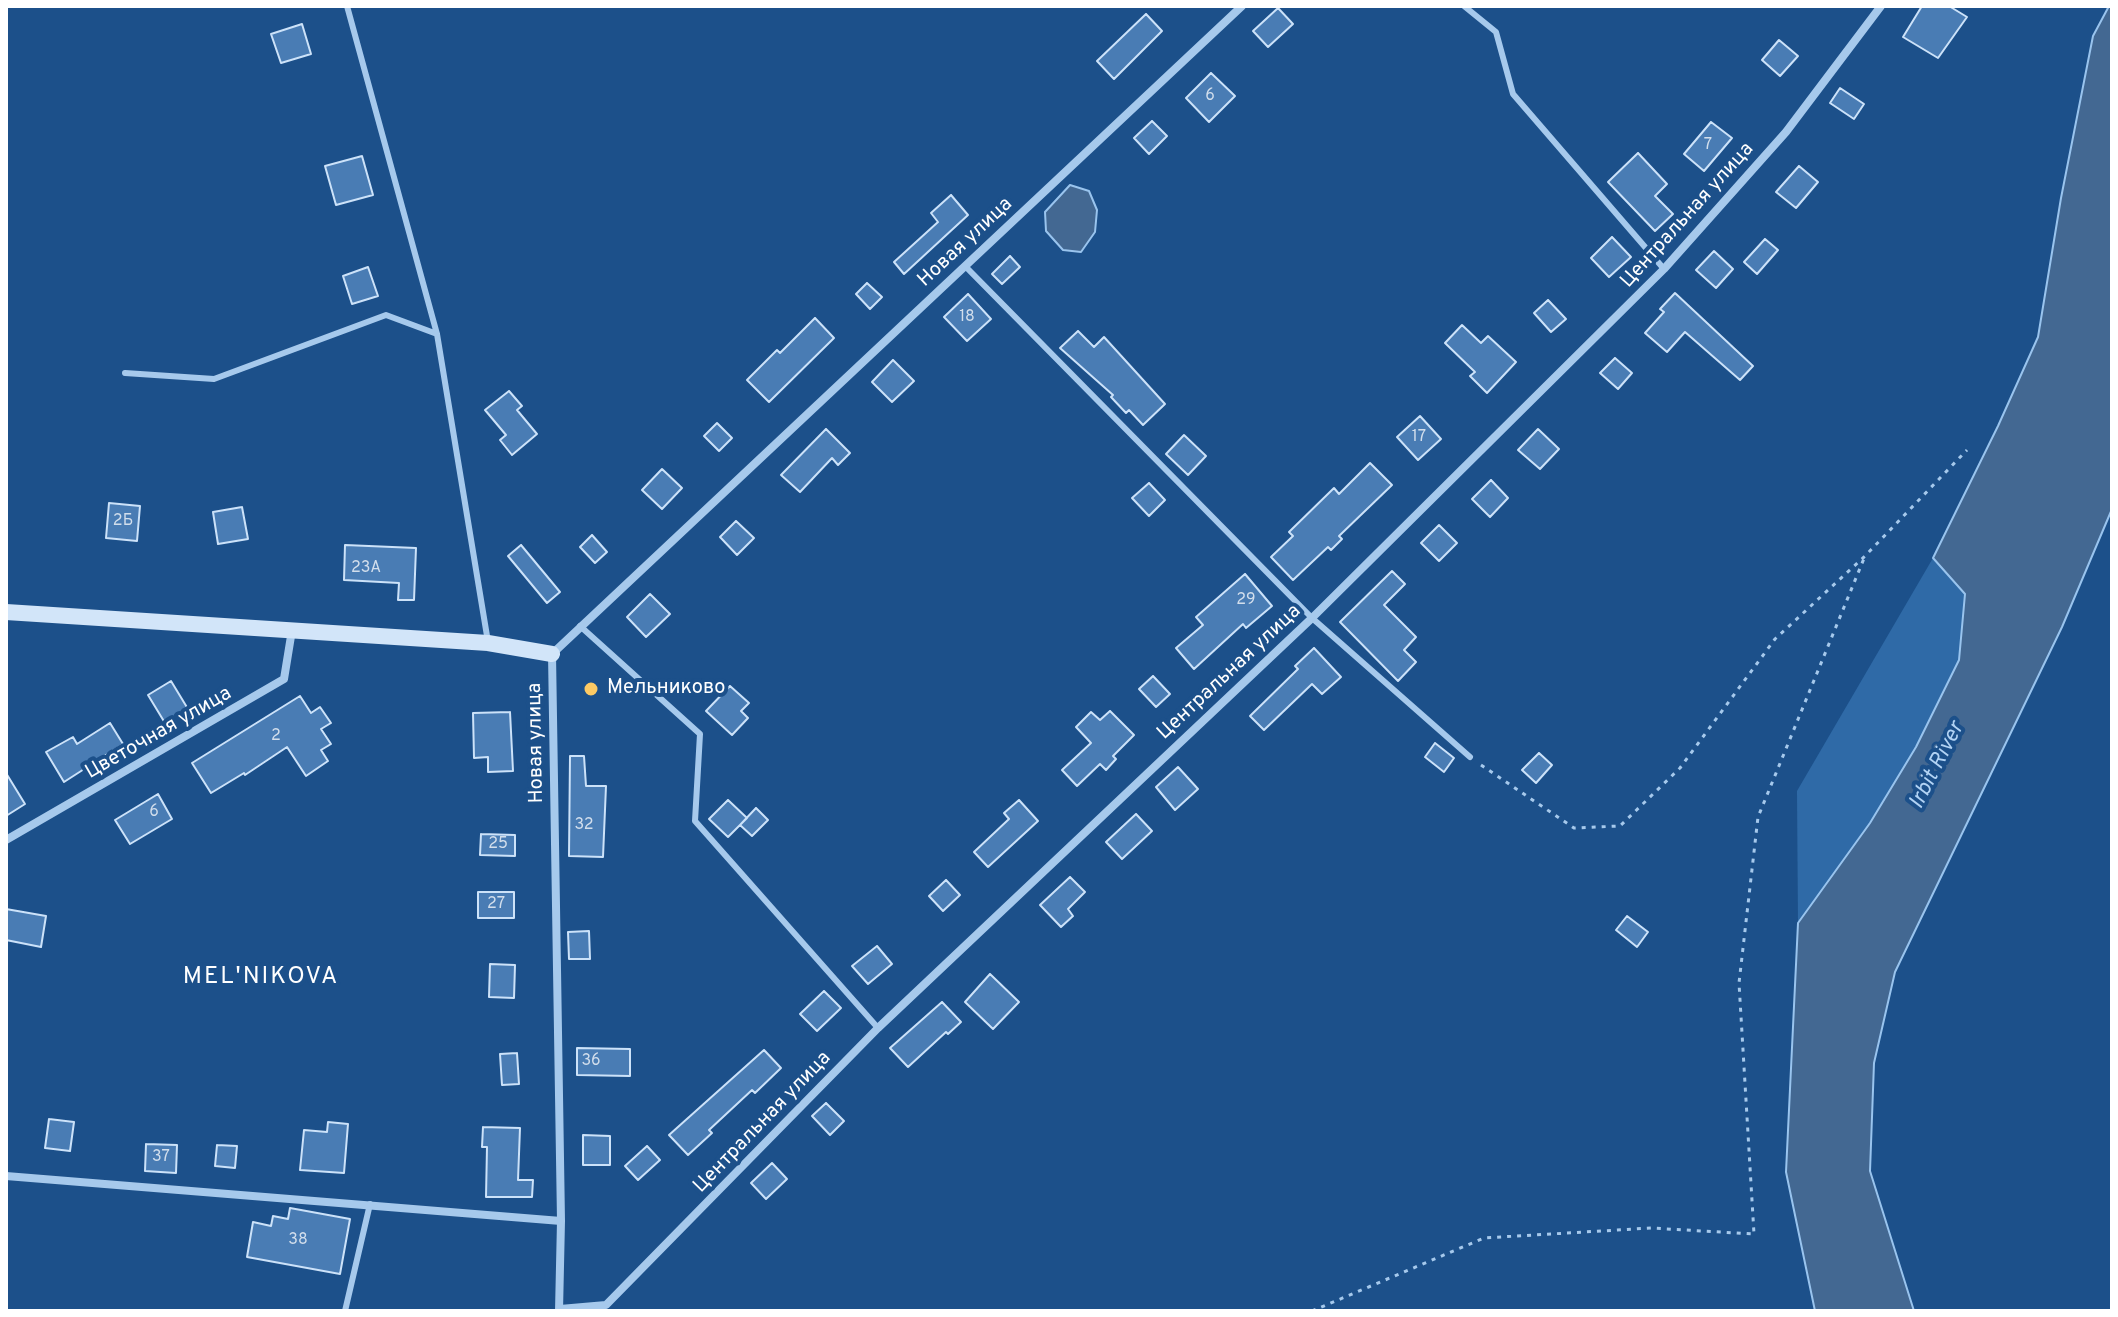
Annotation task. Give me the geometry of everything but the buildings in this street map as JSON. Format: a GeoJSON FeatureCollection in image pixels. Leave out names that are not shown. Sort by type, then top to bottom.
{"type":"FeatureCollection","features":[{"type":"Feature","properties":{"kind":"street","name":"Новая улица"},"geometry":{"type":"LineString","coordinates":[[561,1221],[552,654],[1242,6]]}},
{"type":"Feature","properties":{"kind":"street","name":"Центральная улица"},"geometry":{"type":"LineString","coordinates":[[606,1305],[878,1028],[1312,618],[1664,269],[1786,132],[1881,6]]}},
{"type":"Feature","properties":{"kind":"street"},"geometry":{"type":"LineString","coordinates":[[6,612],[488,643],[552,654]]}},
{"type":"Feature","properties":{"kind":"street","name":"Цветочная улица"},"geometry":{"type":"LineString","coordinates":[[6,840],[284,679],[292,630]]}},
{"type":"Feature","properties":{"kind":"street"},"geometry":{"type":"LineString","coordinates":[[6,1176],[561,1221],[560,1310],[606,1305]]}},
{"type":"Feature","properties":{"kind":"lane"},"geometry":{"type":"LineString","coordinates":[[347,6],[437,334],[488,643]]}},
{"type":"Feature","properties":{"kind":"lane"},"geometry":{"type":"LineString","coordinates":[[1464,6],[1496,32],[1513,94],[1664,269]]}},
{"type":"Feature","properties":{"kind":"lane"},"geometry":{"type":"LineString","coordinates":[[965,266],[1312,618],[1470,757]]}},
{"type":"Feature","properties":{"kind":"lane"},"geometry":{"type":"LineString","coordinates":[[125,373],[214,379],[386,315],[437,334]]}},
{"type":"Feature","properties":{"kind":"lane"},"geometry":{"type":"LineString","coordinates":[[580,626],[700,734],[695,821],[878,1028]]}},
{"type":"Feature","properties":{"kind":"lane"},"geometry":{"type":"LineString","coordinates":[[345,1311],[370,1204]]}},
{"type":"Feature","properties":{"kind":"lane"},"geometry":{"type":"LineString","coordinates":[[606,1305],[616,1311]]}},
{"type":"Feature","properties":{"kind":"path"},"geometry":{"type":"LineString","coordinates":[[1470,757],[1574,828],[1620,826],[1680,768],[1775,639],[1865,556],[1967,450]]}},
{"type":"Feature","properties":{"kind":"path"},"geometry":{"type":"LineString","coordinates":[[1312,1311],[1484,1238],[1651,1228],[1754,1234],[1739,983],[1758,817],[1865,556]]}},
{"type":"Feature","properties":{"kind":"shaded area"},"geometry":{"type":"Polygon","coordinates":[[[1933,558],[1965,594],[1959,660],[1916,747],[1870,823],[1798,923],[1797,791],[1933,558]]]}},
{"type":"Feature","properties":{"kind":"water","name":"Irbit River"},"geometry":{"type":"Polygon","coordinates":[[[2109,6],[2112,6],[2112,509],[2062,627],[1895,972],[1874,1063],[1870,1171],[1914,1311],[1815,1311],[1786,1172],[1798,923],[1870,823],[1916,747],[1959,660],[1965,594],[1933,558],[2038,337],[2093,36],[2109,6]]]}},
{"type":"Feature","properties":{"kind":"water"},"geometry":{"type":"Polygon","coordinates":[[[1070,185],[1089,191],[1097,210],[1095,232],[1081,252],[1063,250],[1046,231],[1045,212],[1070,185]]]}},
{"type":"Feature","properties":{"kind":"place","name":"Мельниково"},"geometry":{"type":"Point","coordinates":[591,689]}},
{"type":"Feature","properties":{"kind":"district","name":"MEL'NIKOVA"},"geometry":{"type":"Point","coordinates":[261,978]}}]}
